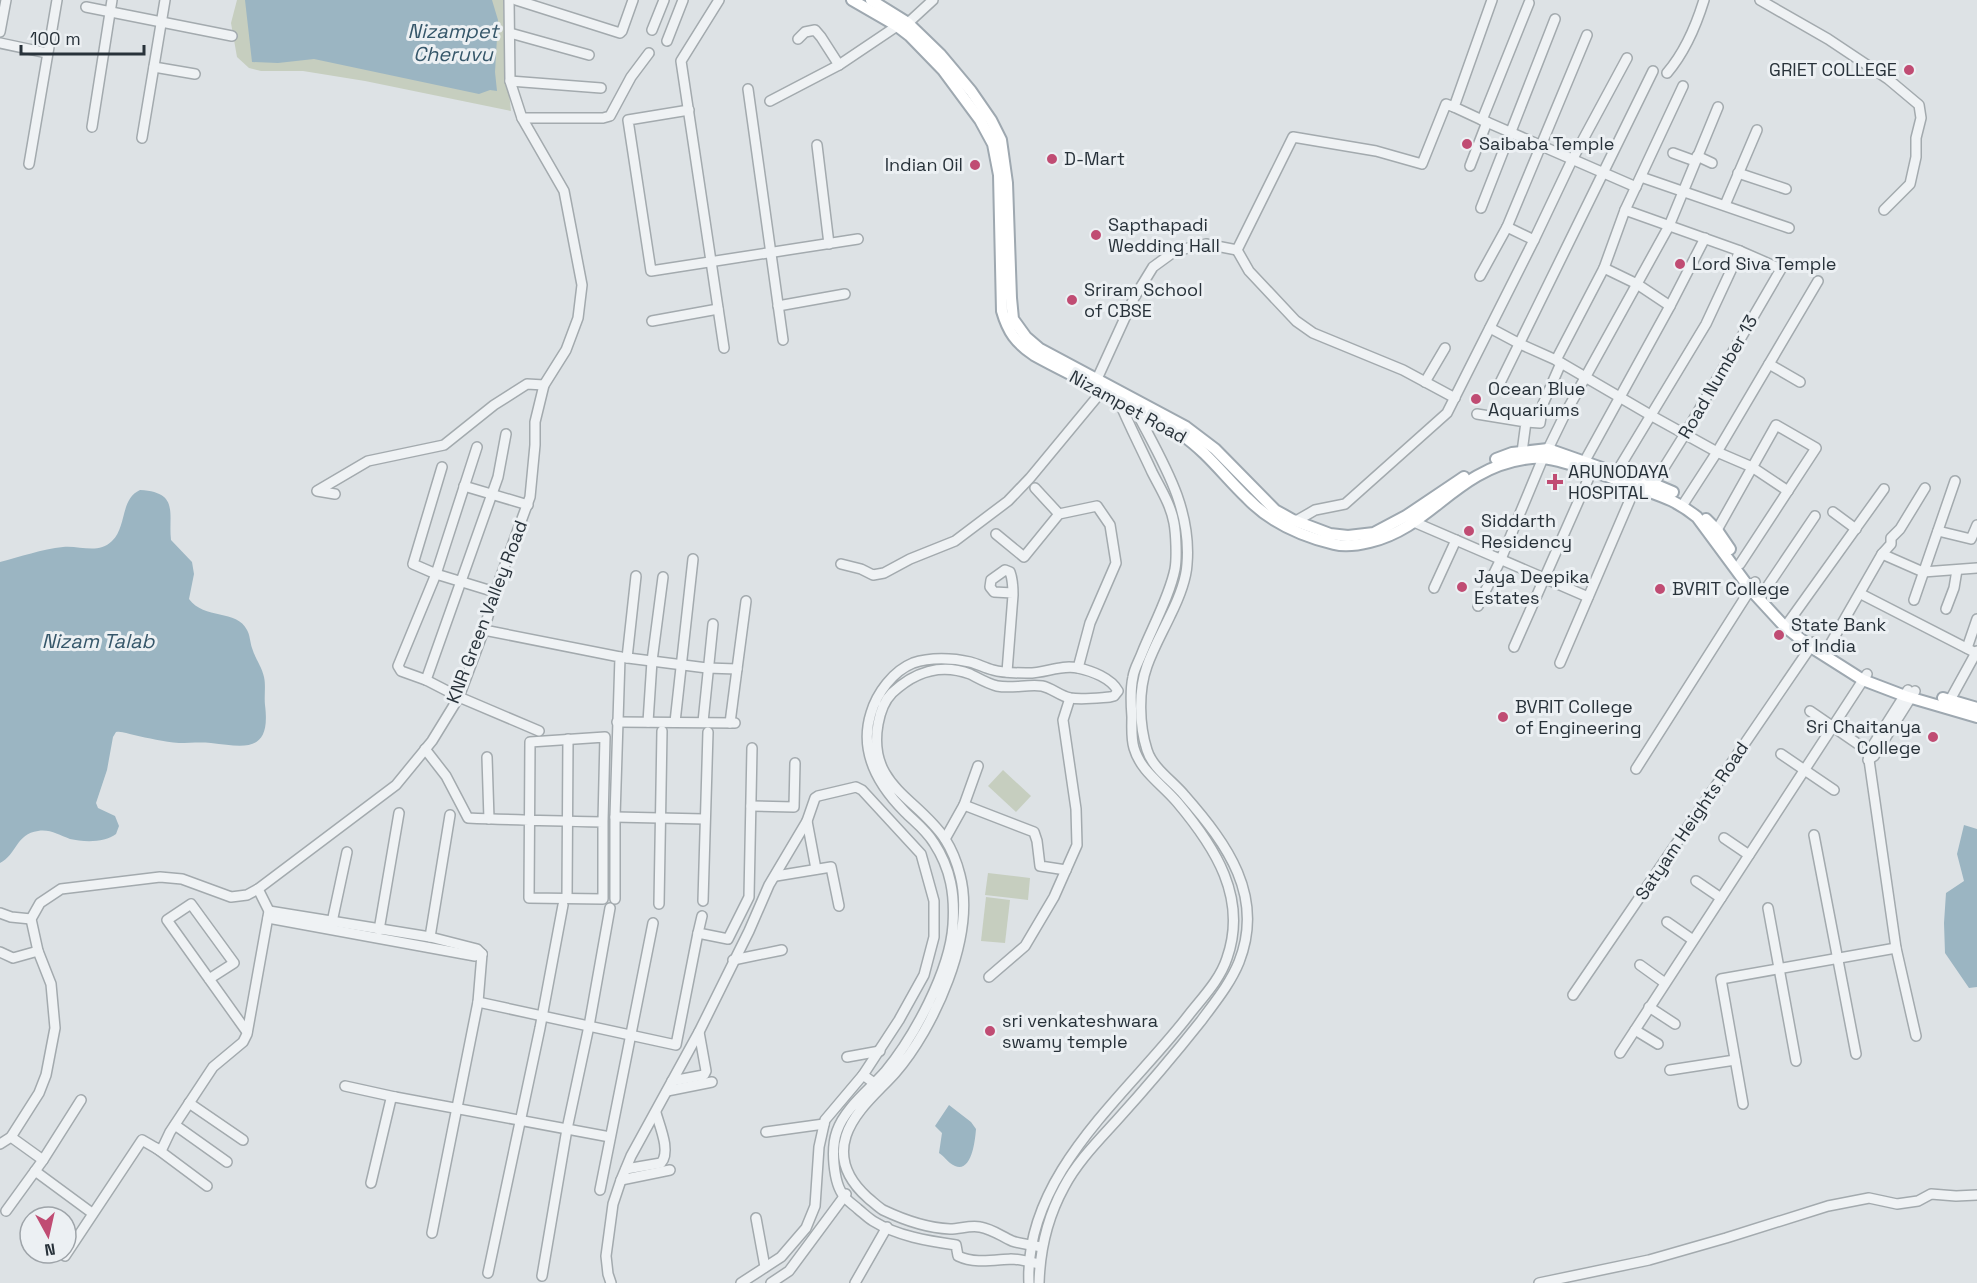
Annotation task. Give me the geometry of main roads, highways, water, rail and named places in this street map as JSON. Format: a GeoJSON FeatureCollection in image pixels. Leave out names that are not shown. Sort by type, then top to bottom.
{"type":"FeatureCollection","features":[{"type":"Feature","properties":{"kind":"main road","name":"Nizampet Road"},"geometry":{"type":"LineString","coordinates":[[852,0],[903,24],[910,36],[943,70],[980,120],[993,144],[998,161],[1000,185],[1002,311],[1008,330],[1021,346],[1034,355],[1186,427],[1202,438],[1275,510],[1330,534],[1348,536],[1374,533],[1406,516],[1475,470],[1512,453],[1545,454],[1587,466],[1637,484],[1672,492],[1697,517],[1787,625],[1812,644],[1865,677],[1977,717]]}},
{"type":"Feature","properties":{"kind":"main road","name":"Nizampet Road"},"geometry":{"type":"LineString","coordinates":[[871,0],[940,54],[971,91],[991,120],[1001,140],[1007,183],[1013,319],[1026,337],[1040,349],[1097,379],[1134,407],[1201,449],[1246,498],[1270,518],[1334,544],[1353,545],[1385,539],[1414,522],[1475,477],[1512,461],[1545,454]]}},
{"type":"Feature","properties":{"kind":"main road","name":"Nizampet Road"},"geometry":{"type":"LineString","coordinates":[[1684,504],[1717,530],[1753,586]]}},
{"type":"Feature","properties":{"kind":"main road","name":"Nizampet Road"},"geometry":{"type":"LineString","coordinates":[[1910,694],[1950,700],[1977,708]]}},
{"type":"Feature","properties":{"kind":"water","name":"Nizampet Cheruvu"},"geometry":{"type":"Polygon","coordinates":[[[245,0],[492,0],[498,20],[495,72],[497,91],[490,90],[479,94],[314,59],[278,63],[252,62],[245,0]]]}},
{"type":"Feature","properties":{"kind":"water","name":"Nizam Talab"},"geometry":{"type":"Polygon","coordinates":[[[140,490],[153,492],[167,500],[171,540],[192,562],[194,574],[189,599],[203,610],[236,619],[247,630],[265,680],[264,732],[253,744],[235,746],[179,743],[116,732],[96,803],[98,808],[115,816],[119,826],[116,834],[106,839],[87,841],[38,831],[25,836],[10,855],[0,863],[0,562],[55,548],[95,549],[107,545],[117,535],[129,500],[140,490]]]}},
{"type":"Feature","properties":{"kind":"water"},"geometry":{"type":"Polygon","coordinates":[[[1964,825],[1977,829],[1977,987],[1969,988],[1945,953],[1944,923],[1946,893],[1964,881],[1957,854],[1964,825]]]}},
{"type":"Feature","properties":{"kind":"water"},"geometry":{"type":"Polygon","coordinates":[[[949,1105],[971,1122],[976,1129],[970,1157],[963,1166],[957,1167],[939,1153],[942,1133],[935,1126],[949,1105]]]}},
{"type":"Feature","properties":{"kind":"place","name":"GRIET COLLEGE"},"geometry":{"type":"Point","coordinates":[1909,70]}},
{"type":"Feature","properties":{"kind":"place","name":"Saibaba Temple"},"geometry":{"type":"Point","coordinates":[1467,144]}},
{"type":"Feature","properties":{"kind":"place","name":"D-Mart"},"geometry":{"type":"Point","coordinates":[1052,159]}},
{"type":"Feature","properties":{"kind":"place","name":"Indian Oil"},"geometry":{"type":"Point","coordinates":[975,165]}},
{"type":"Feature","properties":{"kind":"place","name":"Sapthapadi Wedding Hall"},"geometry":{"type":"Point","coordinates":[1096,235]}},
{"type":"Feature","properties":{"kind":"place","name":"Lord Siva Temple"},"geometry":{"type":"Point","coordinates":[1680,264]}},
{"type":"Feature","properties":{"kind":"place","name":"Sriram School of CBSE"},"geometry":{"type":"Point","coordinates":[1072,300]}},
{"type":"Feature","properties":{"kind":"place","name":"Ocean Blue Aquariums"},"geometry":{"type":"Point","coordinates":[1476,399]}},
{"type":"Feature","properties":{"kind":"place","name":"ARUNODAYA HOSPITAL"},"geometry":{"type":"Point","coordinates":[1555,482]}},
{"type":"Feature","properties":{"kind":"place","name":"Siddarth Residency"},"geometry":{"type":"Point","coordinates":[1469,531]}},
{"type":"Feature","properties":{"kind":"place","name":"Jaya Deepika Estates"},"geometry":{"type":"Point","coordinates":[1462,587]}},
{"type":"Feature","properties":{"kind":"place","name":"BVRIT College"},"geometry":{"type":"Point","coordinates":[1660,589]}},
{"type":"Feature","properties":{"kind":"place","name":"State Bank of India"},"geometry":{"type":"Point","coordinates":[1779,635]}},
{"type":"Feature","properties":{"kind":"place","name":"BVRIT College of Engineering"},"geometry":{"type":"Point","coordinates":[1503,717]}},
{"type":"Feature","properties":{"kind":"place","name":"Sri Chaitanya College"},"geometry":{"type":"Point","coordinates":[1933,737]}},
{"type":"Feature","properties":{"kind":"place","name":"sri venkateshwara swamy temple"},"geometry":{"type":"Point","coordinates":[990,1031]}}]}
